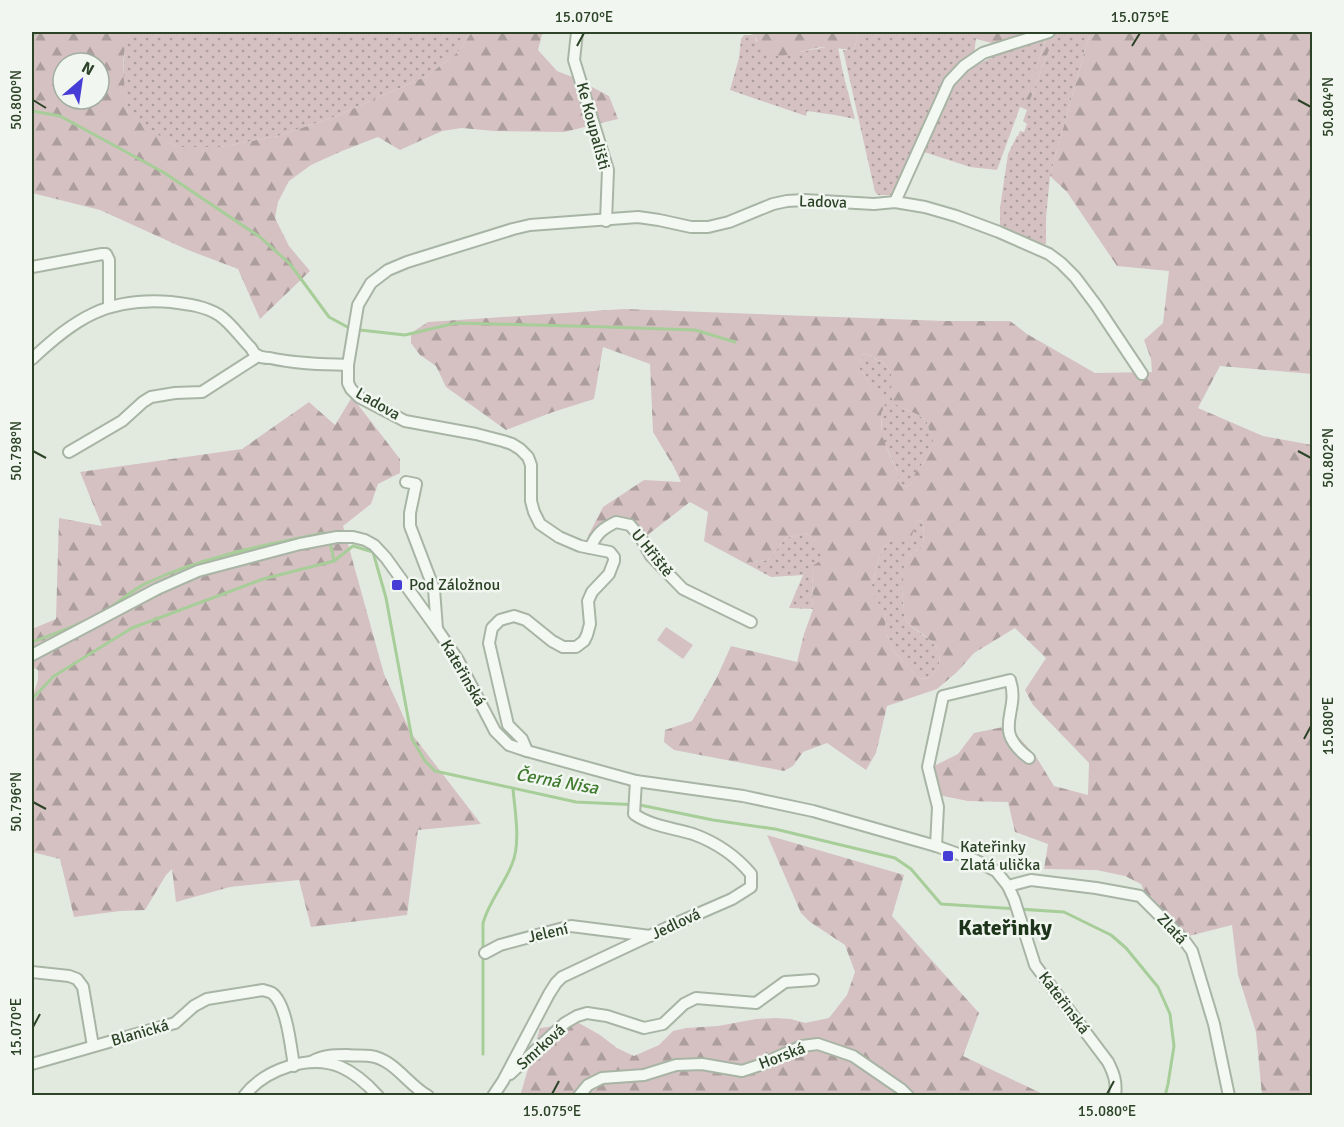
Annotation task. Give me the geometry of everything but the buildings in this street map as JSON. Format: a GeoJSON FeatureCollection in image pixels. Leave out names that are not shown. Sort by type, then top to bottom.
{"type":"FeatureCollection","features":[{"type":"Feature","properties":{"kind":"street","name":"Ke Koupališti"},"geometry":{"type":"LineString","coordinates":[[577,32],[574,60],[608,170],[606,221]]}},
{"type":"Feature","properties":{"kind":"street"},"geometry":{"type":"LineString","coordinates":[[895,202],[949,82],[964,66],[983,52],[1048,32]]}},
{"type":"Feature","properties":{"kind":"street","name":"Ladova"},"geometry":{"type":"LineString","coordinates":[[527,751],[522,739],[508,724],[489,643],[492,628],[500,620],[514,616],[526,620],[562,647],[576,647],[584,641],[590,624],[588,601],[592,592],[609,574],[614,557],[610,552],[580,546],[559,537],[540,524],[531,501],[531,465],[528,457],[520,449],[512,444],[476,434],[405,421],[359,397],[351,389],[348,383],[348,365],[358,305],[371,283],[388,270],[513,229],[639,218],[691,227],[708,227],[729,222],[773,204],[787,201],[874,204],[895,202],[925,207],[956,216],[1049,254],[1075,278],[1096,305],[1142,374]]}},
{"type":"Feature","properties":{"kind":"street"},"geometry":{"type":"LineString","coordinates":[[32,267],[106,254],[109,260],[109,306]]}},
{"type":"Feature","properties":{"kind":"street"},"geometry":{"type":"LineString","coordinates":[[32,359],[57,336],[90,314],[109,306],[152,301],[205,308],[222,317],[258,356],[282,361],[348,365]]}},
{"type":"Feature","properties":{"kind":"street"},"geometry":{"type":"LineString","coordinates":[[69,452],[122,421],[151,397],[202,392],[258,356]]}},
{"type":"Feature","properties":{"kind":"street"},"geometry":{"type":"LineString","coordinates":[[406,482],[416,484],[410,513],[410,526],[434,589],[438,629]]}},
{"type":"Feature","properties":{"kind":"street","name":"U Hřiště"},"geometry":{"type":"LineString","coordinates":[[590,548],[596,534],[607,526],[616,522],[630,525],[641,538],[651,556],[683,589],[752,622]]}},
{"type":"Feature","properties":{"kind":"street","name":"Kateřinská"},"geometry":{"type":"LineString","coordinates":[[32,655],[158,589],[198,571],[300,544],[337,537],[365,540],[374,545],[386,558],[438,629],[458,660],[495,731],[509,745],[636,781],[744,796],[801,808],[936,846],[975,860],[996,871],[1008,886],[1014,899],[1035,965],[1108,1062],[1114,1074],[1115,1095]]}},
{"type":"Feature","properties":{"kind":"street"},"geometry":{"type":"LineString","coordinates":[[936,846],[938,807],[928,767],[943,696],[1010,680],[1013,690],[1008,726],[1010,736],[1015,745],[1029,758]]}},
{"type":"Feature","properties":{"kind":"street","name":"Jedlová"},"geometry":{"type":"LineString","coordinates":[[493,1095],[503,1081],[556,983],[562,977],[677,922],[732,899],[752,887],[751,874],[731,855],[712,843],[694,835],[644,820],[634,814],[636,781]]}},
{"type":"Feature","properties":{"kind":"street","name":"Zlatá"},"geometry":{"type":"LineString","coordinates":[[1008,886],[1031,880],[1096,888],[1140,897],[1184,940],[1191,951],[1214,1024],[1229,1095]]}},
{"type":"Feature","properties":{"kind":"street","name":"Jelení"},"geometry":{"type":"LineString","coordinates":[[485,953],[500,945],[572,926],[650,936]]}},
{"type":"Feature","properties":{"kind":"street"},"geometry":{"type":"LineString","coordinates":[[32,972],[77,979],[83,987],[93,1046]]}},
{"type":"Feature","properties":{"kind":"street","name":"Smrková"},"geometry":{"type":"LineString","coordinates":[[503,1081],[566,1023],[577,1016],[587,1013],[607,1016],[644,1028],[663,1024],[684,1004],[696,998],[756,1003],[785,982],[813,980]]}},
{"type":"Feature","properties":{"kind":"street","name":"Blanická"},"geometry":{"type":"LineString","coordinates":[[32,1064],[175,1023],[194,1006],[207,999],[263,990],[271,992],[278,1001],[288,1029],[294,1066]]}},
{"type":"Feature","properties":{"kind":"street","name":"Horská"},"geometry":{"type":"LineString","coordinates":[[579,1095],[588,1085],[602,1078],[644,1075],[676,1065],[702,1064],[742,1071],[802,1046],[818,1044],[853,1056],[908,1095]]}},
{"type":"Feature","properties":{"kind":"street"},"geometry":{"type":"LineString","coordinates":[[307,1064],[321,1056],[376,1057],[387,1062],[413,1086],[428,1095]]}},
{"type":"Feature","properties":{"kind":"street"},"geometry":{"type":"LineString","coordinates":[[243,1095],[261,1079],[278,1070],[307,1064],[332,1064],[343,1068],[363,1081],[378,1095]]}},
{"type":"Feature","properties":{"kind":"green space"},"geometry":{"type":"Polygon","coordinates":[[[32,32],[131,32],[124,61],[128,114],[176,147],[220,147],[278,136],[334,117],[427,76],[458,52],[472,32],[545,32],[538,50],[557,71],[609,96],[618,119],[564,132],[462,128],[442,131],[400,150],[378,137],[311,165],[289,181],[278,202],[275,218],[289,246],[310,271],[260,319],[238,269],[188,250],[100,210],[32,193],[32,32]]]}},
{"type":"Feature","properties":{"kind":"green space"},"geometry":{"type":"Polygon","coordinates":[[[131,32],[472,32],[458,52],[427,76],[334,117],[278,136],[220,147],[176,147],[128,115],[123,80],[125,42],[131,32]]]}},
{"type":"Feature","properties":{"kind":"green space"},"geometry":{"type":"Polygon","coordinates":[[[746,32],[868,32],[858,34],[854,50],[825,47],[777,56],[762,53],[755,36],[746,32]]]}},
{"type":"Feature","properties":{"kind":"green space"},"geometry":{"type":"Polygon","coordinates":[[[868,32],[972,32],[976,39],[974,54],[957,67],[896,192],[891,195],[878,195],[875,192],[843,50],[854,50],[858,34],[868,32]]]}},
{"type":"Feature","properties":{"kind":"green space"},"geometry":{"type":"Polygon","coordinates":[[[972,32],[1056,32],[1030,100],[1024,99],[1048,34],[1012,48],[976,39],[972,32]]]}},
{"type":"Feature","properties":{"kind":"green space"},"geometry":{"type":"Polygon","coordinates":[[[1056,32],[1091,32],[1050,176],[1046,243],[1043,246],[1000,225],[1000,208],[1008,154],[1020,131],[1024,132],[1027,124],[1023,121],[1027,110],[1020,107],[997,170],[970,167],[924,152],[959,76],[974,66],[1048,33],[1025,98],[1030,100],[1056,32]]]}},
{"type":"Feature","properties":{"kind":"green space"},"geometry":{"type":"Polygon","coordinates":[[[1091,32],[1127,34],[1132,32],[1312,32],[1312,374],[1220,366],[1198,408],[1263,436],[1312,445],[1312,1095],[1262,1095],[1256,1032],[1238,975],[1232,925],[1185,937],[1147,897],[1141,884],[1125,876],[1096,870],[1044,869],[1048,844],[1015,832],[1008,802],[968,801],[938,795],[934,766],[958,754],[974,733],[1008,726],[1035,755],[1054,786],[1088,795],[1089,763],[1033,705],[1025,690],[1046,658],[1015,628],[974,653],[937,689],[887,706],[876,753],[866,770],[827,743],[803,752],[793,766],[784,771],[674,750],[664,742],[665,730],[692,721],[716,679],[731,646],[797,662],[813,609],[812,566],[830,555],[806,533],[786,538],[768,560],[745,563],[704,541],[708,512],[690,502],[645,537],[633,523],[621,517],[610,521],[588,536],[603,507],[644,480],[681,482],[653,432],[650,364],[603,347],[594,399],[506,430],[446,387],[436,366],[420,355],[411,343],[411,333],[428,322],[624,309],[945,321],[1010,321],[1027,334],[1095,373],[1152,372],[1151,359],[1144,340],[1163,323],[1169,271],[1117,266],[1067,192],[1050,176],[1091,32]],[[864,353],[859,369],[872,391],[880,395],[885,402],[881,423],[888,452],[898,473],[900,485],[910,486],[933,443],[927,423],[917,414],[895,404],[891,395],[892,378],[888,367],[882,361],[864,353]],[[916,521],[911,539],[906,542],[897,539],[889,541],[880,554],[872,594],[886,616],[885,630],[894,652],[919,678],[924,679],[929,678],[936,671],[940,661],[938,651],[931,641],[905,618],[902,582],[904,566],[908,559],[922,548],[924,527],[922,521],[916,521]]]}},
{"type":"Feature","properties":{"kind":"green space"},"geometry":{"type":"Polygon","coordinates":[[[744,35],[755,36],[756,41],[779,56],[826,47],[838,47],[855,119],[807,111],[806,116],[730,90],[739,58],[741,39],[744,35]]]}},
{"type":"Feature","properties":{"kind":"green space"},"geometry":{"type":"Polygon","coordinates":[[[864,353],[886,365],[892,375],[892,392],[904,409],[927,421],[934,439],[926,459],[910,486],[900,485],[898,473],[882,437],[881,414],[885,403],[872,391],[859,369],[864,353]]]}},
{"type":"Feature","properties":{"kind":"green space"},"geometry":{"type":"Polygon","coordinates":[[[352,397],[400,459],[400,473],[378,484],[371,504],[343,526],[384,674],[411,733],[481,824],[418,830],[407,915],[311,927],[299,880],[230,887],[176,902],[172,869],[145,910],[74,917],[60,859],[32,852],[32,699],[38,680],[38,670],[32,667],[32,629],[56,619],[59,518],[102,526],[80,472],[242,449],[309,402],[335,425],[352,397]]]}},
{"type":"Feature","properties":{"kind":"green space"},"geometry":{"type":"Polygon","coordinates":[[[916,521],[922,521],[924,528],[922,548],[908,559],[903,574],[902,592],[905,618],[931,641],[938,651],[940,661],[936,671],[929,678],[924,679],[919,678],[894,652],[885,630],[886,616],[872,594],[880,554],[889,541],[912,532],[916,521]]]}},
{"type":"Feature","properties":{"kind":"green space"},"geometry":{"type":"Polygon","coordinates":[[[806,533],[831,555],[812,567],[813,609],[789,608],[803,575],[771,577],[745,563],[768,560],[786,538],[806,533]]]}},
{"type":"Feature","properties":{"kind":"green space"},"geometry":{"type":"Polygon","coordinates":[[[666,627],[693,645],[683,659],[657,640],[666,627]]]}},
{"type":"Feature","properties":{"kind":"green space"},"geometry":{"type":"Polygon","coordinates":[[[767,835],[904,875],[892,916],[979,1013],[963,1056],[1045,1095],[520,1096],[540,1028],[579,1023],[617,1048],[634,1056],[659,1045],[673,1031],[686,1028],[718,1026],[756,1019],[791,1019],[805,1023],[829,1018],[847,995],[855,972],[845,945],[810,922],[801,913],[767,835]]]}},
{"type":"Feature","properties":{"kind":"waterway"},"geometry":{"type":"LineString","coordinates":[[32,35],[38,32]]}},
{"type":"Feature","properties":{"kind":"waterway"},"geometry":{"type":"LineString","coordinates":[[32,111],[60,116],[163,172],[260,237],[290,264],[329,317],[351,329],[405,335],[456,323],[608,327],[695,330],[735,342]]}},
{"type":"Feature","properties":{"kind":"waterway"},"geometry":{"type":"LineString","coordinates":[[32,642],[86,621],[143,585],[192,565],[280,542],[324,533],[328,536]]}},
{"type":"Feature","properties":{"kind":"waterway"},"geometry":{"type":"LineString","coordinates":[[330,542],[334,561]]}},
{"type":"Feature","properties":{"kind":"waterway","name":"Černá Nisa"},"geometry":{"type":"LineString","coordinates":[[32,699],[54,676],[132,628],[263,579],[334,561],[353,546],[373,552],[386,598],[412,739],[425,761],[435,771],[576,802],[640,805],[713,820],[775,829],[895,858],[911,869],[941,904],[1064,912],[1111,935],[1126,948],[1158,987],[1170,1014],[1174,1046],[1165,1096]]}},
{"type":"Feature","properties":{"kind":"waterway"},"geometry":{"type":"LineString","coordinates":[[483,1054],[483,923],[515,856],[517,827],[513,789]]}},
{"type":"Feature","properties":{"kind":"place","name":"Pod Záložnou"},"geometry":{"type":"Point","coordinates":[397,585]}},
{"type":"Feature","properties":{"kind":"place","name":"Kateřinky Zlatá ulička"},"geometry":{"type":"Point","coordinates":[948,856]}},
{"type":"Feature","properties":{"kind":"district","name":"Kateřinky"},"geometry":{"type":"Point","coordinates":[1005,927]}}]}
